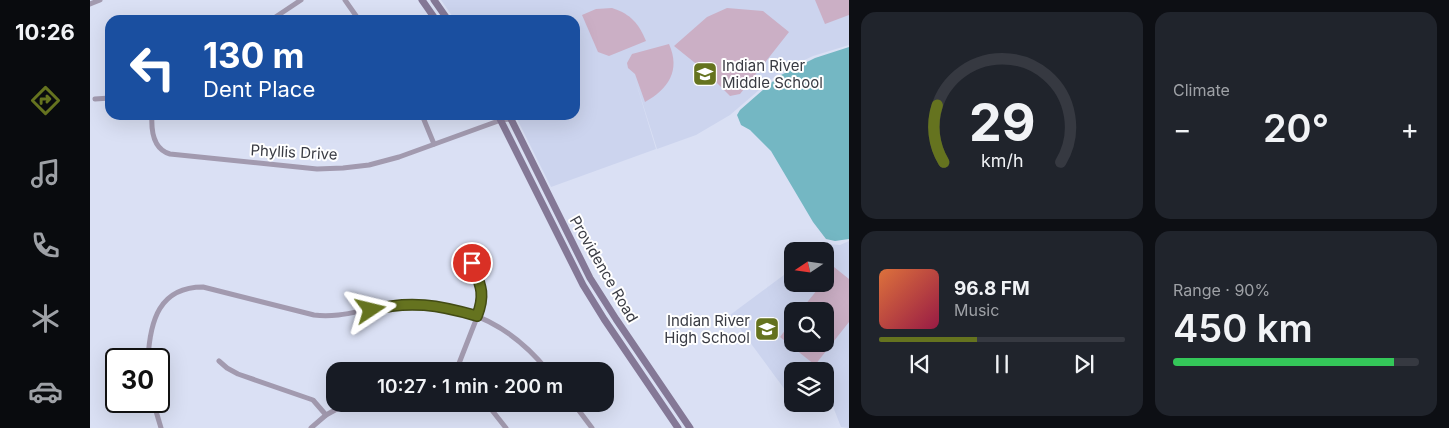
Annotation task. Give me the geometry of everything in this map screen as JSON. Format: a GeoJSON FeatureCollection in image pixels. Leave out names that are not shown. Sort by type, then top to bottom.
{"type":"FeatureCollection","features":[{"type":"Feature","properties":{"kind":"main road"},"geometry":{"type":"LineString","coordinates":[[422,0],[432,15]]}},
{"type":"Feature","properties":{"kind":"main road"},"geometry":{"type":"LineString","coordinates":[[434,0],[444,15]]}},
{"type":"Feature","properties":{"kind":"main road","name":"Providence Road"},"geometry":{"type":"LineString","coordinates":[[501,120],[583,285],[609,327],[678,428]]}},
{"type":"Feature","properties":{"kind":"main road","name":"Providence Road"},"geometry":{"type":"LineString","coordinates":[[511,120],[590,278],[690,428]]}},
{"type":"Feature","properties":{"kind":"street"},"geometry":{"type":"LineString","coordinates":[[90,4],[100,0]]}},
{"type":"Feature","properties":{"kind":"street"},"geometry":{"type":"LineString","coordinates":[[278,15],[301,0]]}},
{"type":"Feature","properties":{"kind":"street"},"geometry":{"type":"LineString","coordinates":[[345,0],[356,15]]}},
{"type":"Feature","properties":{"kind":"street"},"geometry":{"type":"LineString","coordinates":[[95,99],[105,98]]}},
{"type":"Feature","properties":{"kind":"street","name":"Phyllis Drive"},"geometry":{"type":"LineString","coordinates":[[152,120],[153,135],[160,150],[170,154],[317,169],[369,165],[399,157],[495,120]]}},
{"type":"Feature","properties":{"kind":"street"},"geometry":{"type":"LineString","coordinates":[[424,120],[434,144]]}},
{"type":"Feature","properties":{"kind":"street"},"geometry":{"type":"LineString","coordinates":[[459,362],[482,302],[481,287],[472,263]]}},
{"type":"Feature","properties":{"kind":"street"},"geometry":{"type":"LineString","coordinates":[[149,348],[152,329],[162,304],[173,293],[192,287],[203,287],[314,315],[330,317],[408,304],[438,306],[477,316],[502,328],[518,339],[541,362]]}},
{"type":"Feature","properties":{"kind":"street"},"geometry":{"type":"LineString","coordinates":[[219,361],[238,374],[313,400],[326,415]]}},
{"type":"Feature","properties":{"kind":"street"},"geometry":{"type":"LineString","coordinates":[[311,428],[331,412]]}},
{"type":"Feature","properties":{"kind":"street"},"geometry":{"type":"LineString","coordinates":[[493,412],[506,428]]}},
{"type":"Feature","properties":{"kind":"street"},"geometry":{"type":"LineString","coordinates":[[580,412],[592,428]]}},
{"type":"Feature","properties":{"kind":"street"},"geometry":{"type":"LineString","coordinates":[[156,413],[160,428]]}},
{"type":"Feature","properties":{"kind":"shaded area","name":"Indian River Middle School"},"geometry":{"type":"Polygon","coordinates":[[[441,0],[849,0],[849,45],[813,56],[781,71],[730,115],[696,135],[657,149],[634,76],[656,149],[551,187],[518,120],[580,120],[580,15],[452,15],[441,0]]]}},
{"type":"Feature","properties":{"kind":"shaded area"},"geometry":{"type":"Polygon","coordinates":[[[815,0],[849,0],[849,15],[825,24],[815,0]]]}},
{"type":"Feature","properties":{"kind":"shaded area"},"geometry":{"type":"Polygon","coordinates":[[[612,8],[634,20],[646,41],[609,56],[598,52],[582,15],[596,9],[612,8]]]}},
{"type":"Feature","properties":{"kind":"shaded area"},"geometry":{"type":"Polygon","coordinates":[[[727,8],[763,11],[789,32],[740,94],[730,96],[705,71],[674,46],[707,17],[727,8]]]}},
{"type":"Feature","properties":{"kind":"shaded area"},"geometry":{"type":"Polygon","coordinates":[[[669,44],[674,63],[673,71],[666,85],[645,102],[635,74],[628,68],[627,63],[632,54],[669,44]]]}},
{"type":"Feature","properties":{"kind":"shaded area"},"geometry":{"type":"Polygon","coordinates":[[[849,47],[849,239],[835,241],[826,239],[813,222],[771,151],[750,130],[741,125],[737,115],[740,110],[779,76],[815,58],[849,47]]]}},
{"type":"Feature","properties":{"kind":"shaded area","name":"Indian River High School"},"geometry":{"type":"Polygon","coordinates":[[[849,241],[849,428],[841,427],[834,409],[834,362],[784,362],[784,388],[730,315],[784,275],[784,292],[834,292],[834,245],[840,245],[849,241]]]}},
{"type":"Feature","properties":{"kind":"shaded area"},"geometry":{"type":"Polygon","coordinates":[[[834,267],[849,279],[849,322],[834,341],[834,302],[807,302],[815,292],[834,292],[834,267]]]}},
{"type":"Feature","properties":{"kind":"shaded area"},"geometry":{"type":"Polygon","coordinates":[[[784,332],[784,340],[780,337],[784,332]]]}},
{"type":"Feature","properties":{"kind":"shaded area"},"geometry":{"type":"Polygon","coordinates":[[[799,352],[825,352],[817,362],[811,362],[799,352]]]}},
{"type":"Feature","properties":{"kind":"place","name":"Indian River Middle School"},"geometry":{"type":"Point","coordinates":[705,74]}},
{"type":"Feature","properties":{"kind":"place","name":"Indian River High School"},"geometry":{"type":"Point","coordinates":[767,329]}},
{"type":"Feature","properties":{"kind":"route"},"geometry":{"type":"LineString","coordinates":[[371,310],[408,304],[431,304],[477,316],[482,302],[481,287],[472,263]]}}]}
